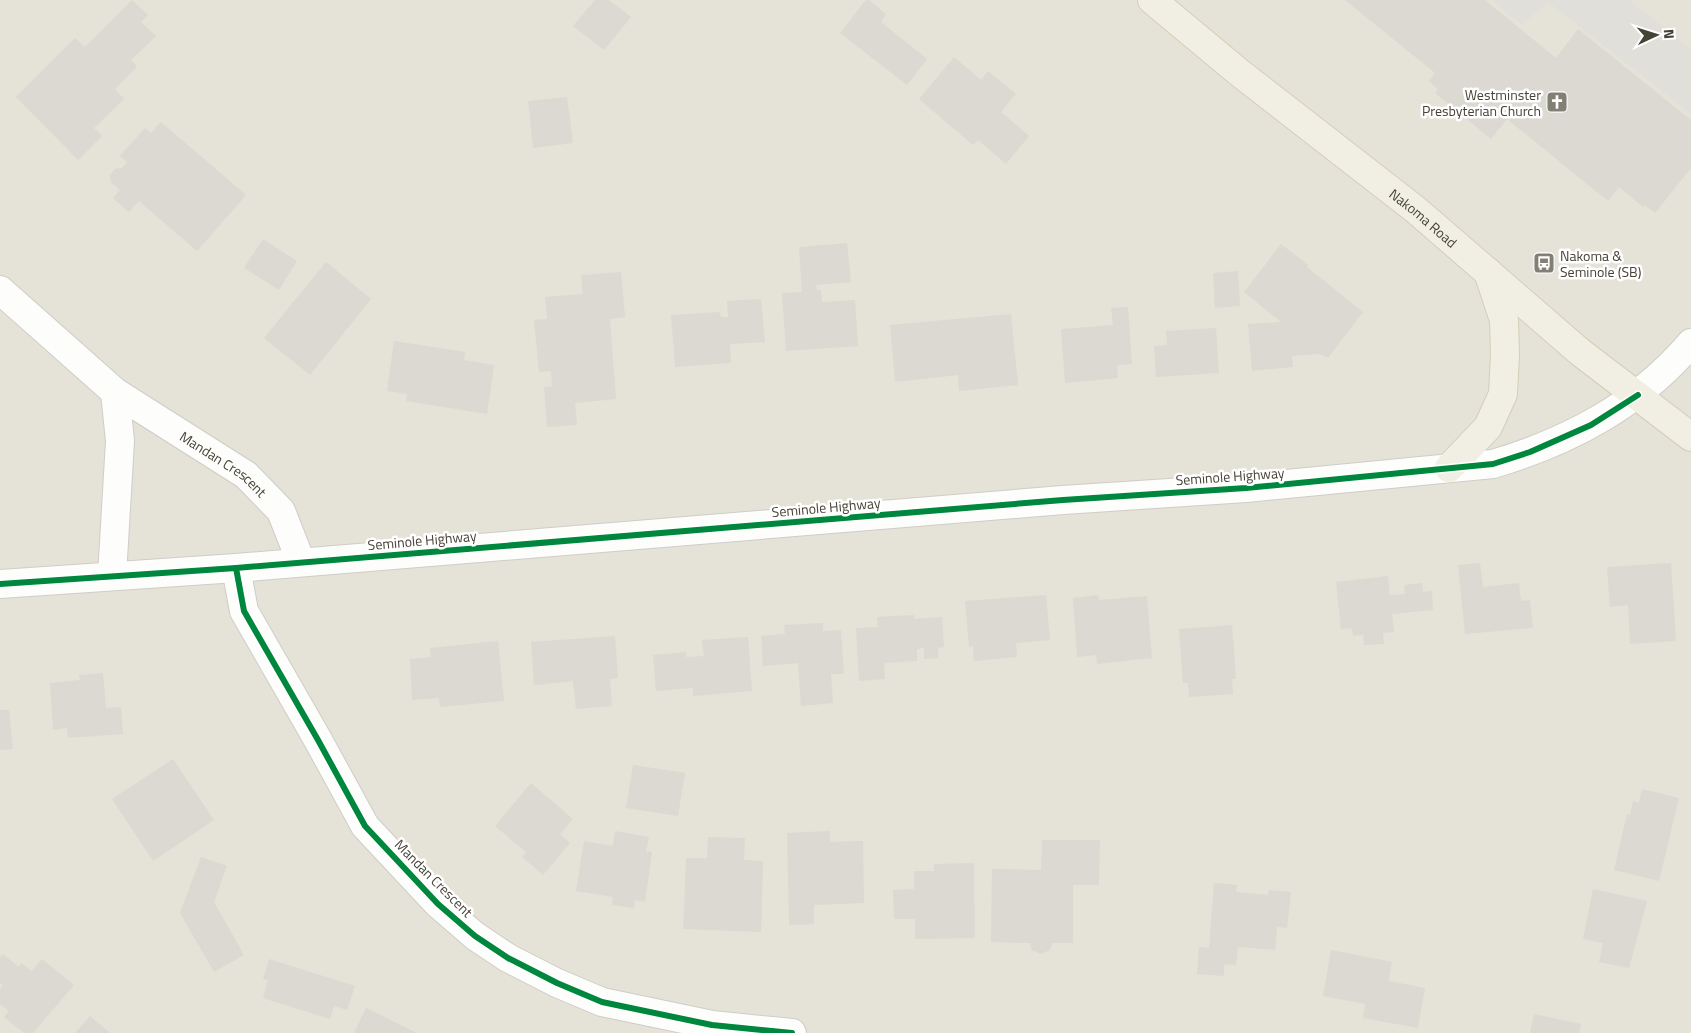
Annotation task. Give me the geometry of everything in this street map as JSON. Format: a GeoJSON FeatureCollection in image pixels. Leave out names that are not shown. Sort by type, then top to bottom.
{"type":"FeatureCollection","features":[{"type":"Feature","properties":{"kind":"main road","name":"Nakoma Road"},"geometry":{"type":"LineString","coordinates":[[1152,0],[1241,74],[1416,210],[1580,352],[1691,437]]}},
{"type":"Feature","properties":{"kind":"main road"},"geometry":{"type":"LineString","coordinates":[[1449,468],[1488,427],[1502,394],[1505,354],[1504,320],[1488,272]]}},
{"type":"Feature","properties":{"kind":"street","name":"Mandan Crescent"},"geometry":{"type":"LineString","coordinates":[[0,290],[114,392],[246,475],[281,511],[301,562]]}},
{"type":"Feature","properties":{"kind":"street","name":"Seminole Highway"},"geometry":{"type":"LineString","coordinates":[[0,584],[236,568],[1064,500],[1246,488],[1493,464],[1530,452],[1591,425],[1638,395],[1674,363],[1691,343]]}},
{"type":"Feature","properties":{"kind":"street"},"geometry":{"type":"LineString","coordinates":[[112,576],[120,441],[114,392]]}},
{"type":"Feature","properties":{"kind":"street","name":"Mandan Crescent"},"geometry":{"type":"LineString","coordinates":[[236,568],[244,611],[365,826],[438,904],[474,936],[508,958],[557,983],[602,1002],[712,1025],[792,1033]]}},
{"type":"Feature","properties":{"kind":"shaded area"},"geometry":{"type":"Polygon","coordinates":[[[0,0],[1691,0],[1691,1033],[0,1033],[0,0]]]}},
{"type":"Feature","properties":{"kind":"shaded area"},"geometry":{"type":"Polygon","coordinates":[[[1492,0],[1629,0],[1691,49],[1691,114],[1548,2],[1522,25],[1492,0]]]}},
{"type":"Feature","properties":{"kind":"building"},"geometry":{"type":"Polygon","coordinates":[[[132,0],[148,15],[141,22],[156,36],[131,60],[137,67],[115,89],[124,99],[94,128],[102,136],[78,160],[16,97],[75,38],[85,47],[132,0]]]}},
{"type":"Feature","properties":{"kind":"building"},"geometry":{"type":"Polygon","coordinates":[[[595,0],[609,0],[631,17],[604,50],[573,26],[595,0]]]}},
{"type":"Feature","properties":{"kind":"building"},"geometry":{"type":"Polygon","coordinates":[[[866,0],[869,0],[886,14],[881,22],[927,59],[907,85],[840,33],[866,0]]]}},
{"type":"Feature","properties":{"kind":"building","name":"Westminster Presbyterian Church"},"geometry":{"type":"Polygon","coordinates":[[[1345,0],[1485,0],[1556,58],[1578,29],[1691,120],[1691,168],[1655,213],[1644,205],[1643,207],[1619,187],[1608,201],[1507,119],[1491,139],[1435,93],[1438,89],[1429,81],[1435,73],[1345,0]]]}},
{"type":"Feature","properties":{"kind":"building"},"geometry":{"type":"Polygon","coordinates":[[[954,57],[981,80],[988,71],[1016,94],[1001,112],[1029,136],[1006,164],[978,140],[973,145],[919,99],[954,57]]]}},
{"type":"Feature","properties":{"kind":"building"},"geometry":{"type":"Polygon","coordinates":[[[567,97],[573,143],[533,148],[528,101],[567,97]]]}},
{"type":"Feature","properties":{"kind":"building"},"geometry":{"type":"Polygon","coordinates":[[[161,122],[246,195],[197,251],[139,201],[129,212],[113,198],[120,190],[111,182],[110,175],[115,169],[122,168],[127,162],[120,156],[145,128],[151,133],[161,122]]]}},
{"type":"Feature","properties":{"kind":"building"},"geometry":{"type":"Polygon","coordinates":[[[263,239],[297,261],[279,290],[244,268],[263,239]]]}},
{"type":"Feature","properties":{"kind":"building"},"geometry":{"type":"Polygon","coordinates":[[[847,243],[851,282],[816,285],[817,290],[821,290],[822,302],[855,300],[858,346],[786,351],[782,293],[802,292],[799,247],[847,243]]]}},
{"type":"Feature","properties":{"kind":"building"},"geometry":{"type":"Polygon","coordinates":[[[1281,244],[1363,312],[1328,358],[1319,354],[1292,356],[1293,367],[1252,371],[1248,324],[1281,322],[1244,292],[1281,244]]]}},
{"type":"Feature","properties":{"kind":"building"},"geometry":{"type":"Polygon","coordinates":[[[326,262],[371,299],[310,375],[264,338],[326,262]]]}},
{"type":"Feature","properties":{"kind":"building"},"geometry":{"type":"Polygon","coordinates":[[[1238,271],[1240,306],[1215,308],[1213,273],[1238,271]]]}},
{"type":"Feature","properties":{"kind":"building"},"geometry":{"type":"Polygon","coordinates":[[[621,272],[625,317],[610,319],[616,399],[575,403],[577,425],[547,427],[544,387],[552,386],[551,371],[539,372],[534,320],[547,319],[545,297],[583,294],[581,275],[621,272]]]}},
{"type":"Feature","properties":{"kind":"building"},"geometry":{"type":"Polygon","coordinates":[[[761,299],[765,342],[730,344],[731,363],[675,367],[671,315],[720,312],[721,317],[728,317],[727,301],[761,299]]]}},
{"type":"Feature","properties":{"kind":"building"},"geometry":{"type":"Polygon","coordinates":[[[1128,307],[1132,364],[1117,365],[1118,378],[1065,383],[1061,329],[1113,325],[1111,308],[1128,307]]]}},
{"type":"Feature","properties":{"kind":"building"},"geometry":{"type":"Polygon","coordinates":[[[1011,314],[1018,385],[959,391],[958,375],[895,382],[890,325],[1011,314]]]}},
{"type":"Feature","properties":{"kind":"building"},"geometry":{"type":"Polygon","coordinates":[[[1216,328],[1219,373],[1156,377],[1154,346],[1167,345],[1166,331],[1216,328]]]}},
{"type":"Feature","properties":{"kind":"building"},"geometry":{"type":"Polygon","coordinates":[[[394,341],[465,352],[464,360],[494,365],[487,414],[406,401],[407,394],[387,391],[394,341]]]}},
{"type":"Feature","properties":{"kind":"building"},"geometry":{"type":"Polygon","coordinates":[[[1480,563],[1483,587],[1519,583],[1521,601],[1530,600],[1533,628],[1465,634],[1458,565],[1480,563]]]}},
{"type":"Feature","properties":{"kind":"building"},"geometry":{"type":"Polygon","coordinates":[[[1671,563],[1676,641],[1630,644],[1628,605],[1610,607],[1607,567],[1671,563]]]}},
{"type":"Feature","properties":{"kind":"building"},"geometry":{"type":"Polygon","coordinates":[[[1388,576],[1390,595],[1405,594],[1404,585],[1422,583],[1423,592],[1432,591],[1433,610],[1392,614],[1394,632],[1383,633],[1384,644],[1364,645],[1363,635],[1353,636],[1352,628],[1341,629],[1336,582],[1388,576]]]}},
{"type":"Feature","properties":{"kind":"building"},"geometry":{"type":"Polygon","coordinates":[[[1046,595],[1050,640],[1016,643],[1017,657],[974,661],[973,646],[969,647],[965,601],[1046,595]]]}},
{"type":"Feature","properties":{"kind":"building"},"geometry":{"type":"Polygon","coordinates":[[[1098,595],[1099,600],[1147,596],[1152,658],[1097,664],[1096,655],[1077,657],[1073,598],[1098,595]]]}},
{"type":"Feature","properties":{"kind":"building"},"geometry":{"type":"Polygon","coordinates":[[[914,615],[914,619],[942,617],[944,647],[938,648],[938,658],[924,659],[924,648],[917,649],[917,661],[884,663],[885,679],[859,681],[856,628],[878,627],[877,617],[914,615]]]}},
{"type":"Feature","properties":{"kind":"building"},"geometry":{"type":"Polygon","coordinates":[[[823,623],[823,631],[841,630],[844,674],[831,674],[833,703],[801,706],[798,663],[763,666],[761,636],[785,634],[784,625],[823,623]]]}},
{"type":"Feature","properties":{"kind":"building"},"geometry":{"type":"Polygon","coordinates":[[[1232,625],[1236,679],[1232,679],[1233,694],[1189,697],[1188,683],[1183,683],[1179,629],[1232,625]]]}},
{"type":"Feature","properties":{"kind":"building"},"geometry":{"type":"Polygon","coordinates":[[[615,636],[618,678],[610,679],[612,706],[576,709],[573,681],[534,685],[531,642],[615,636]]]}},
{"type":"Feature","properties":{"kind":"building"},"geometry":{"type":"Polygon","coordinates":[[[748,637],[752,691],[693,696],[693,688],[656,691],[653,655],[686,652],[686,657],[704,656],[702,640],[748,637]]]}},
{"type":"Feature","properties":{"kind":"building"},"geometry":{"type":"Polygon","coordinates":[[[498,641],[504,701],[440,707],[439,698],[412,700],[410,659],[431,657],[430,648],[498,641]]]}},
{"type":"Feature","properties":{"kind":"building"},"geometry":{"type":"Polygon","coordinates":[[[103,673],[106,708],[121,707],[123,734],[68,738],[67,728],[53,730],[50,683],[80,680],[79,675],[103,673]]]}},
{"type":"Feature","properties":{"kind":"building"},"geometry":{"type":"Polygon","coordinates":[[[0,710],[9,710],[13,749],[0,750],[0,710]]]}},
{"type":"Feature","properties":{"kind":"building"},"geometry":{"type":"Polygon","coordinates":[[[173,759],[214,820],[153,861],[112,799],[173,759]]]}},
{"type":"Feature","properties":{"kind":"building"},"geometry":{"type":"Polygon","coordinates":[[[633,765],[685,773],[678,816],[626,808],[633,765]]]}},
{"type":"Feature","properties":{"kind":"building"},"geometry":{"type":"Polygon","coordinates":[[[531,783],[573,819],[560,834],[570,843],[543,875],[522,857],[526,852],[495,826],[531,783]]]}},
{"type":"Feature","properties":{"kind":"building"},"geometry":{"type":"Polygon","coordinates":[[[1642,789],[1679,798],[1659,881],[1614,870],[1627,814],[1630,815],[1633,801],[1639,803],[1642,789]]]}},
{"type":"Feature","properties":{"kind":"building"},"geometry":{"type":"Polygon","coordinates":[[[615,831],[649,837],[646,851],[652,852],[645,902],[635,900],[634,908],[612,905],[613,897],[576,891],[584,841],[613,846],[615,831]]]}},
{"type":"Feature","properties":{"kind":"building"},"geometry":{"type":"Polygon","coordinates":[[[830,831],[830,842],[863,841],[864,903],[814,905],[814,924],[789,925],[787,833],[830,831]]]}},
{"type":"Feature","properties":{"kind":"building"},"geometry":{"type":"Polygon","coordinates":[[[708,837],[745,838],[744,860],[763,861],[761,932],[683,929],[686,858],[707,858],[708,837]]]}},
{"type":"Feature","properties":{"kind":"building"},"geometry":{"type":"Polygon","coordinates":[[[1042,840],[1100,840],[1099,885],[1073,885],[1073,943],[1052,943],[1050,950],[1041,954],[1032,950],[1030,943],[991,942],[992,869],[1041,870],[1042,840]]]}},
{"type":"Feature","properties":{"kind":"building"},"geometry":{"type":"Polygon","coordinates":[[[201,857],[227,866],[214,902],[244,955],[214,972],[180,913],[201,857]]]}},
{"type":"Feature","properties":{"kind":"building"},"geometry":{"type":"Polygon","coordinates":[[[974,863],[975,938],[915,939],[915,919],[894,919],[893,890],[914,889],[914,871],[934,871],[934,864],[974,863]]]}},
{"type":"Feature","properties":{"kind":"building"},"geometry":{"type":"Polygon","coordinates":[[[1214,883],[1237,885],[1236,892],[1268,895],[1269,890],[1291,892],[1287,928],[1277,927],[1275,950],[1238,947],[1236,965],[1224,964],[1224,976],[1197,974],[1199,947],[1209,948],[1214,883]]]}},
{"type":"Feature","properties":{"kind":"building"},"geometry":{"type":"Polygon","coordinates":[[[1593,889],[1647,901],[1629,968],[1599,962],[1603,943],[1583,939],[1593,889]]]}},
{"type":"Feature","properties":{"kind":"building"},"geometry":{"type":"Polygon","coordinates":[[[1331,950],[1392,962],[1389,981],[1425,988],[1418,1028],[1363,1018],[1365,1004],[1323,996],[1331,950]]]}},
{"type":"Feature","properties":{"kind":"building"},"geometry":{"type":"Polygon","coordinates":[[[3,954],[19,967],[21,963],[32,971],[42,959],[74,985],[33,1033],[24,1033],[4,1017],[9,1011],[0,1004],[0,989],[3,985],[0,983],[0,958],[3,954]]]}},
{"type":"Feature","properties":{"kind":"building"},"geometry":{"type":"Polygon","coordinates":[[[269,959],[355,986],[347,1010],[334,1006],[330,1019],[263,998],[268,980],[263,979],[269,959]]]}},
{"type":"Feature","properties":{"kind":"building"},"geometry":{"type":"Polygon","coordinates":[[[366,1008],[417,1033],[354,1033],[366,1008]]]}},
{"type":"Feature","properties":{"kind":"building"},"geometry":{"type":"Polygon","coordinates":[[[1534,1014],[1581,1024],[1579,1033],[1530,1033],[1534,1014]]]}},
{"type":"Feature","properties":{"kind":"building"},"geometry":{"type":"Polygon","coordinates":[[[90,1016],[110,1033],[75,1033],[90,1016]]]}},
{"type":"Feature","properties":{"kind":"cycle path"},"geometry":{"type":"LineString","coordinates":[[0,584],[236,568],[1063,500],[1246,488],[1493,464],[1530,452],[1591,425],[1638,395]]}},
{"type":"Feature","properties":{"kind":"cycle path"},"geometry":{"type":"LineString","coordinates":[[236,568],[244,611],[365,826],[438,904],[475,936],[508,958],[557,983],[602,1002],[712,1025],[792,1033]]}},
{"type":"Feature","properties":{"kind":"place","name":"Westminster Presbyterian Church"},"geometry":{"type":"Point","coordinates":[1557,102]}},
{"type":"Feature","properties":{"kind":"place","name":"Nakoma & Seminole (SB)"},"geometry":{"type":"Point","coordinates":[1544,263]}}]}
